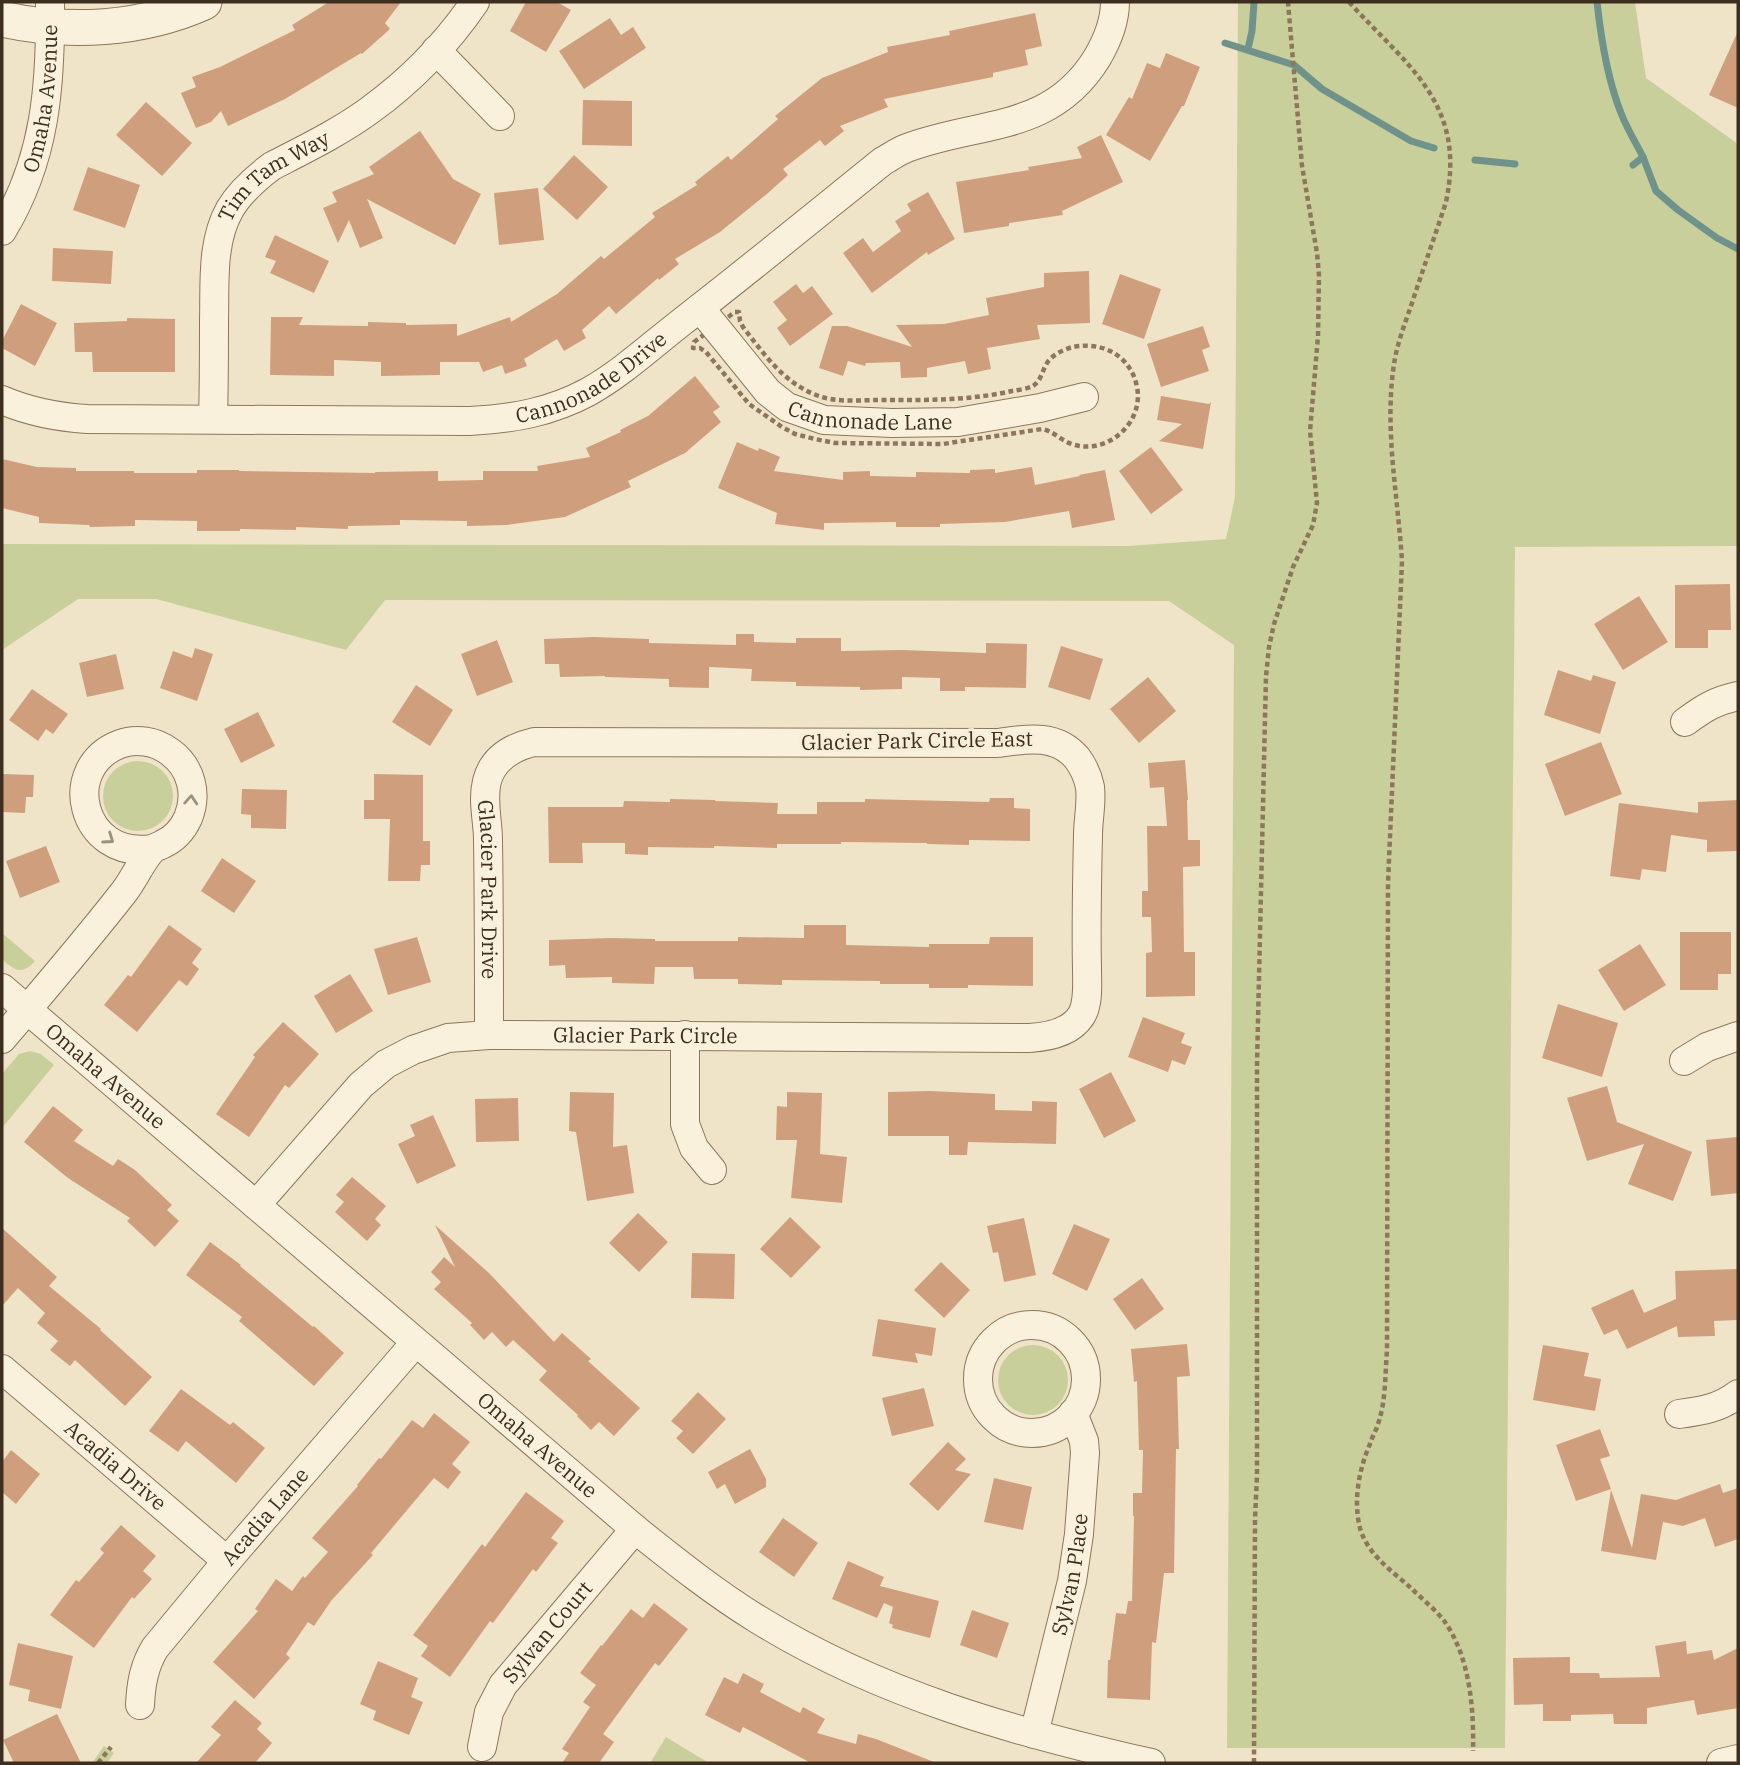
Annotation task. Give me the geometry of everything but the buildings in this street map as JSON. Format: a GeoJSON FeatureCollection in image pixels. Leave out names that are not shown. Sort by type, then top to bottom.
{"type":"FeatureCollection","features":[{"type":"Feature","properties":{"kind":"street"},"geometry":{"type":"LineString","coordinates":[[2,19],[50,14],[94,27],[134,24],[204,2]]}},
{"type":"Feature","properties":{"kind":"street","name":"Tim Tam Way"},"geometry":{"type":"LineString","coordinates":[[213,419],[215,268],[218,242],[230,210],[241,194],[262,173],[345,126],[394,90],[436,50],[475,2]]}},
{"type":"Feature","properties":{"kind":"street","name":"Cannonade Drive"},"geometry":{"type":"LineString","coordinates":[[2,400],[33,412],[87,419],[470,421],[539,412],[589,391],[622,369],[883,161],[904,149],[1016,120],[1053,103],[1070,90],[1093,65],[1111,29],[1115,2]]}},
{"type":"Feature","properties":{"kind":"street","name":"Omaha Avenue"},"geometry":{"type":"LineString","coordinates":[[2,231],[36,156],[48,89],[50,14]]}},
{"type":"Feature","properties":{"kind":"street"},"geometry":{"type":"LineString","coordinates":[[436,50],[500,116]]}},
{"type":"Feature","properties":{"kind":"street","name":"Cannonade Lane"},"geometry":{"type":"LineString","coordinates":[[700,308],[768,392],[788,407],[824,420],[958,422],[1040,408],[1084,397]]}},
{"type":"Feature","properties":{"kind":"street"},"geometry":{"type":"LineString","coordinates":[[1685,722],[1721,700],[1738,696]]}},
{"type":"Feature","properties":{"kind":"street","name":"Glacier Park Circle East"},"geometry":{"type":"LineString","coordinates":[[508,752],[534,742],[997,743],[1026,738],[1051,741],[1074,755],[1082,765],[1090,784],[1088,984],[1085,1001]]}},
{"type":"Feature","properties":{"kind":"street","name":"Glacier Park Drive"},"geometry":{"type":"LineString","coordinates":[[489,1035],[488,836],[485,793],[492,768],[508,752]]}},
{"type":"Feature","properties":{"kind":"street"},"geometry":{"type":"LineString","coordinates":[[2,1039],[125,890],[151,849]]}},
{"type":"Feature","properties":{"kind":"street","name":"Omaha Avenue"},"geometry":{"type":"LineString","coordinates":[[2,988],[635,1529],[724,1598],[810,1649],[925,1700],[1034,1734],[1151,1763]]}},
{"type":"Feature","properties":{"kind":"street","name":"Glacier Park Circle"},"geometry":{"type":"LineString","coordinates":[[256,1205],[361,1085],[386,1064],[413,1050],[448,1038],[489,1035],[1042,1037],[1074,1025],[1083,1014],[1085,1001]]}},
{"type":"Feature","properties":{"kind":"street"},"geometry":{"type":"LineString","coordinates":[[685,1035],[685,1124],[694,1148],[712,1170]]}},
{"type":"Feature","properties":{"kind":"street"},"geometry":{"type":"LineString","coordinates":[[1684,1061],[1707,1047],[1738,1036]]}},
{"type":"Feature","properties":{"kind":"street","name":"Acadia Lane"},"geometry":{"type":"LineString","coordinates":[[140,1705],[147,1662],[155,1648],[415,1343]]}},
{"type":"Feature","properties":{"kind":"street","name":"Acadia Drive"},"geometry":{"type":"LineString","coordinates":[[2,1369],[227,1561]]}},
{"type":"Feature","properties":{"kind":"street"},"geometry":{"type":"LineString","coordinates":[[1679,1415],[1712,1409],[1725,1404],[1738,1394]]}},
{"type":"Feature","properties":{"kind":"street","name":"Sylvan Place"},"geometry":{"type":"LineString","coordinates":[[1034,1734],[1067,1604],[1079,1535],[1085,1453],[1084,1441],[1073,1413]]}},
{"type":"Feature","properties":{"kind":"street","name":"Sylvan Court"},"geometry":{"type":"LineString","coordinates":[[482,1747],[489,1712],[503,1685],[635,1529]]}},
{"type":"Feature","properties":{"kind":"street"},"geometry":{"type":"LineString","coordinates":[[1721,1763],[1738,1759]]}},
{"type":"Feature","properties":{"kind":"path"},"geometry":{"type":"LineString","coordinates":[[1254,1763],[1257,1064],[1265,676],[1274,624],[1293,567],[1313,525],[1317,503],[1310,431],[1318,336],[1319,275],[1302,166],[1288,2]]}},
{"type":"Feature","properties":{"kind":"path"},"geometry":{"type":"LineString","coordinates":[[1349,2],[1412,67],[1438,104],[1450,163],[1450,185],[1446,202],[1404,327],[1392,381],[1392,460],[1402,561],[1388,883],[1387,1350],[1385,1395],[1359,1480],[1359,1525],[1370,1548],[1394,1575],[1437,1613],[1451,1633],[1462,1660],[1469,1692],[1473,1751]]}},
{"type":"Feature","properties":{"kind":"path"},"geometry":{"type":"LineString","coordinates":[[98,1763],[111,1747]]}},
{"type":"Feature","properties":{"kind":"green space"},"geometry":{"type":"Polygon","coordinates":[[[1238,2],[1635,2],[1646,78],[1738,144],[1738,546],[1515,547],[1505,1748],[1227,1748],[1234,645],[1169,601],[385,600],[346,650],[156,599],[78,599],[2,650],[2,544],[1128,546],[1226,539],[1235,497],[1238,2]]]}},
{"type":"Feature","properties":{"kind":"green space"},"geometry":{"type":"Polygon","coordinates":[[[138,761],[163,771],[173,796],[163,821],[138,831],[113,821],[103,796],[113,771],[138,761]]]}},
{"type":"Feature","properties":{"kind":"green space"},"geometry":{"type":"Polygon","coordinates":[[[2,933],[35,961],[30,966],[18,970],[2,959],[2,933]]]}},
{"type":"Feature","properties":{"kind":"green space"},"geometry":{"type":"Polygon","coordinates":[[[30,1051],[41,1054],[54,1065],[2,1128],[2,1074],[19,1054],[30,1051]]]}},
{"type":"Feature","properties":{"kind":"green space"},"geometry":{"type":"Polygon","coordinates":[[[1033,1345],[1058,1355],[1068,1380],[1058,1405],[1033,1415],[1008,1405],[998,1380],[1008,1355],[1033,1345]]]}},
{"type":"Feature","properties":{"kind":"green space"},"geometry":{"type":"Polygon","coordinates":[[[666,1737],[709,1763],[650,1763],[666,1737]]]}},
{"type":"Feature","properties":{"kind":"green space"},"geometry":{"type":"Polygon","coordinates":[[[104,1746],[114,1753],[107,1763],[92,1763],[104,1746]]]}},
{"type":"Feature","properties":{"kind":"waterway"},"geometry":{"type":"LineString","coordinates":[[1248,49],[1254,2]]}},
{"type":"Feature","properties":{"kind":"waterway"},"geometry":{"type":"LineString","coordinates":[[1597,2],[1612,86],[1623,119],[1643,157],[1633,165]]}},
{"type":"Feature","properties":{"kind":"waterway"},"geometry":{"type":"LineString","coordinates":[[1225,43],[1294,65],[1322,89],[1411,141],[1434,148]]}},
{"type":"Feature","properties":{"kind":"waterway"},"geometry":{"type":"LineString","coordinates":[[1643,157],[1656,191],[1717,238],[1738,249]]}},
{"type":"Feature","properties":{"kind":"waterway"},"geometry":{"type":"LineString","coordinates":[[1475,160],[1515,164]]}}]}
